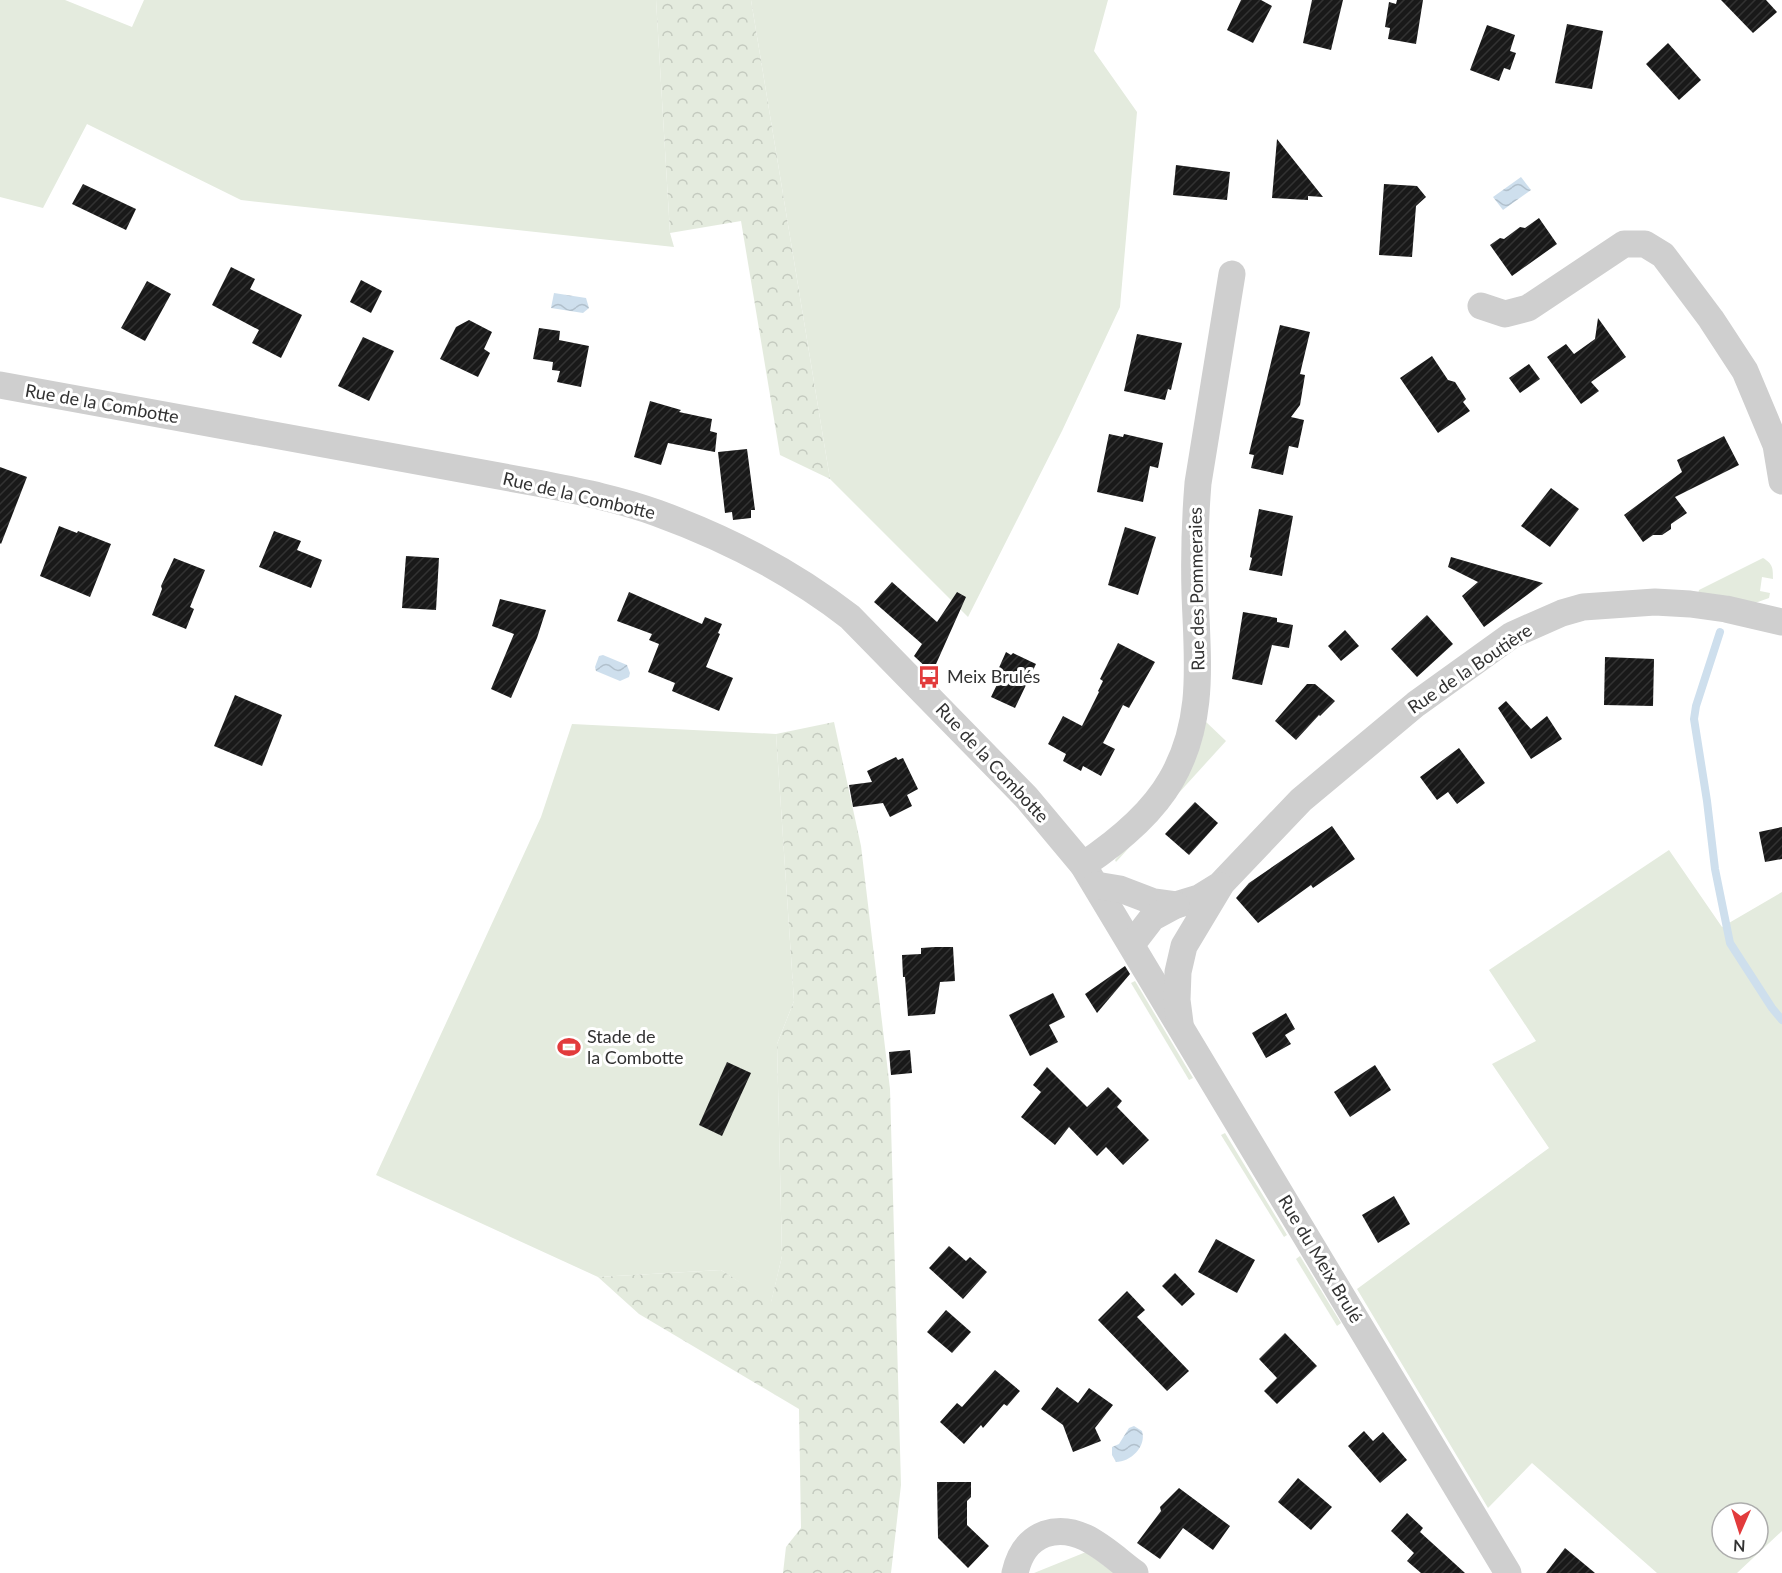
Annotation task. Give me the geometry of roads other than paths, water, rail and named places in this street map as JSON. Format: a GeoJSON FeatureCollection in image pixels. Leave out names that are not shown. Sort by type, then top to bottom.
{"type":"FeatureCollection","features":[{"type":"Feature","properties":{"kind":"street"},"geometry":{"type":"LineString","coordinates":[[1481,306],[1505,314],[1528,308],[1624,244],[1645,244],[1663,255],[1711,319],[1745,371],[1776,445],[1782,481]]}},
{"type":"Feature","properties":{"kind":"street","name":"Rue des Pommeraies"},"geometry":{"type":"LineString","coordinates":[[1090,875],[1118,840],[1146,813],[1170,781],[1182,756],[1195,713],[1199,666],[1194,555],[1198,483],[1232,274]]}},
{"type":"Feature","properties":{"kind":"street","name":"Rue de la Combotte"},"geometry":{"type":"LineString","coordinates":[[0,385],[556,487],[656,512],[700,530],[784,572],[823,596],[850,617],[1026,797],[1090,875],[1134,949]]}},
{"type":"Feature","properties":{"kind":"street","name":"Rue de la Boutière"},"geometry":{"type":"LineString","coordinates":[[1180,1027],[1177,1000],[1184,946],[1220,885],[1300,800],[1368,742],[1512,635],[1540,621],[1583,607],[1655,602],[1726,609],[1781,620]]}},
{"type":"Feature","properties":{"kind":"street"},"geometry":{"type":"LineString","coordinates":[[1090,875],[1154,902],[1176,905]]}},
{"type":"Feature","properties":{"kind":"street","name":"Rue de la Boutière"},"geometry":{"type":"LineString","coordinates":[[1134,949],[1152,918],[1176,905],[1199,898],[1220,885]]}},
{"type":"Feature","properties":{"kind":"street"},"geometry":{"type":"LineString","coordinates":[[1134,949],[1169,951],[1184,946]]}},
{"type":"Feature","properties":{"kind":"street","name":"Rue du Meix Brulé"},"geometry":{"type":"LineString","coordinates":[[1134,949],[1508,1573]]}},
{"type":"Feature","properties":{"kind":"street"},"geometry":{"type":"LineString","coordinates":[[1015,1573],[1017,1563],[1029,1544],[1038,1537],[1053,1532],[1067,1531],[1089,1539],[1135,1573]]}},
{"type":"Feature","properties":{"kind":"water"},"geometry":{"type":"Polygon","coordinates":[[[1521,177],[1531,190],[1503,210],[1493,197],[1521,177]]]}},
{"type":"Feature","properties":{"kind":"water"},"geometry":{"type":"Polygon","coordinates":[[[554,293],[586,298],[589,308],[583,313],[551,308],[554,293]]]}},
{"type":"Feature","properties":{"kind":"water"},"geometry":{"type":"Polygon","coordinates":[[[603,655],[627,665],[629,677],[620,681],[596,671],[599,656],[603,655]]]}},
{"type":"Feature","properties":{"kind":"water"},"geometry":{"type":"Polygon","coordinates":[[[1134,1426],[1142,1431],[1140,1448],[1127,1459],[1116,1462],[1112,1455],[1112,1447],[1119,1444],[1129,1428],[1134,1426]]]}},
{"type":"Feature","properties":{"kind":"waterway"},"geometry":{"type":"LineString","coordinates":[[1720,632],[1696,706],[1694,719],[1715,869],[1730,943],[1782,1020]]}},
{"type":"Feature","properties":{"kind":"place","name":"Meix Brulés"},"geometry":{"type":"Point","coordinates":[929,677]}},
{"type":"Feature","properties":{"kind":"place","name":"Stade de la Combotte"},"geometry":{"type":"Point","coordinates":[569,1047]}}]}
